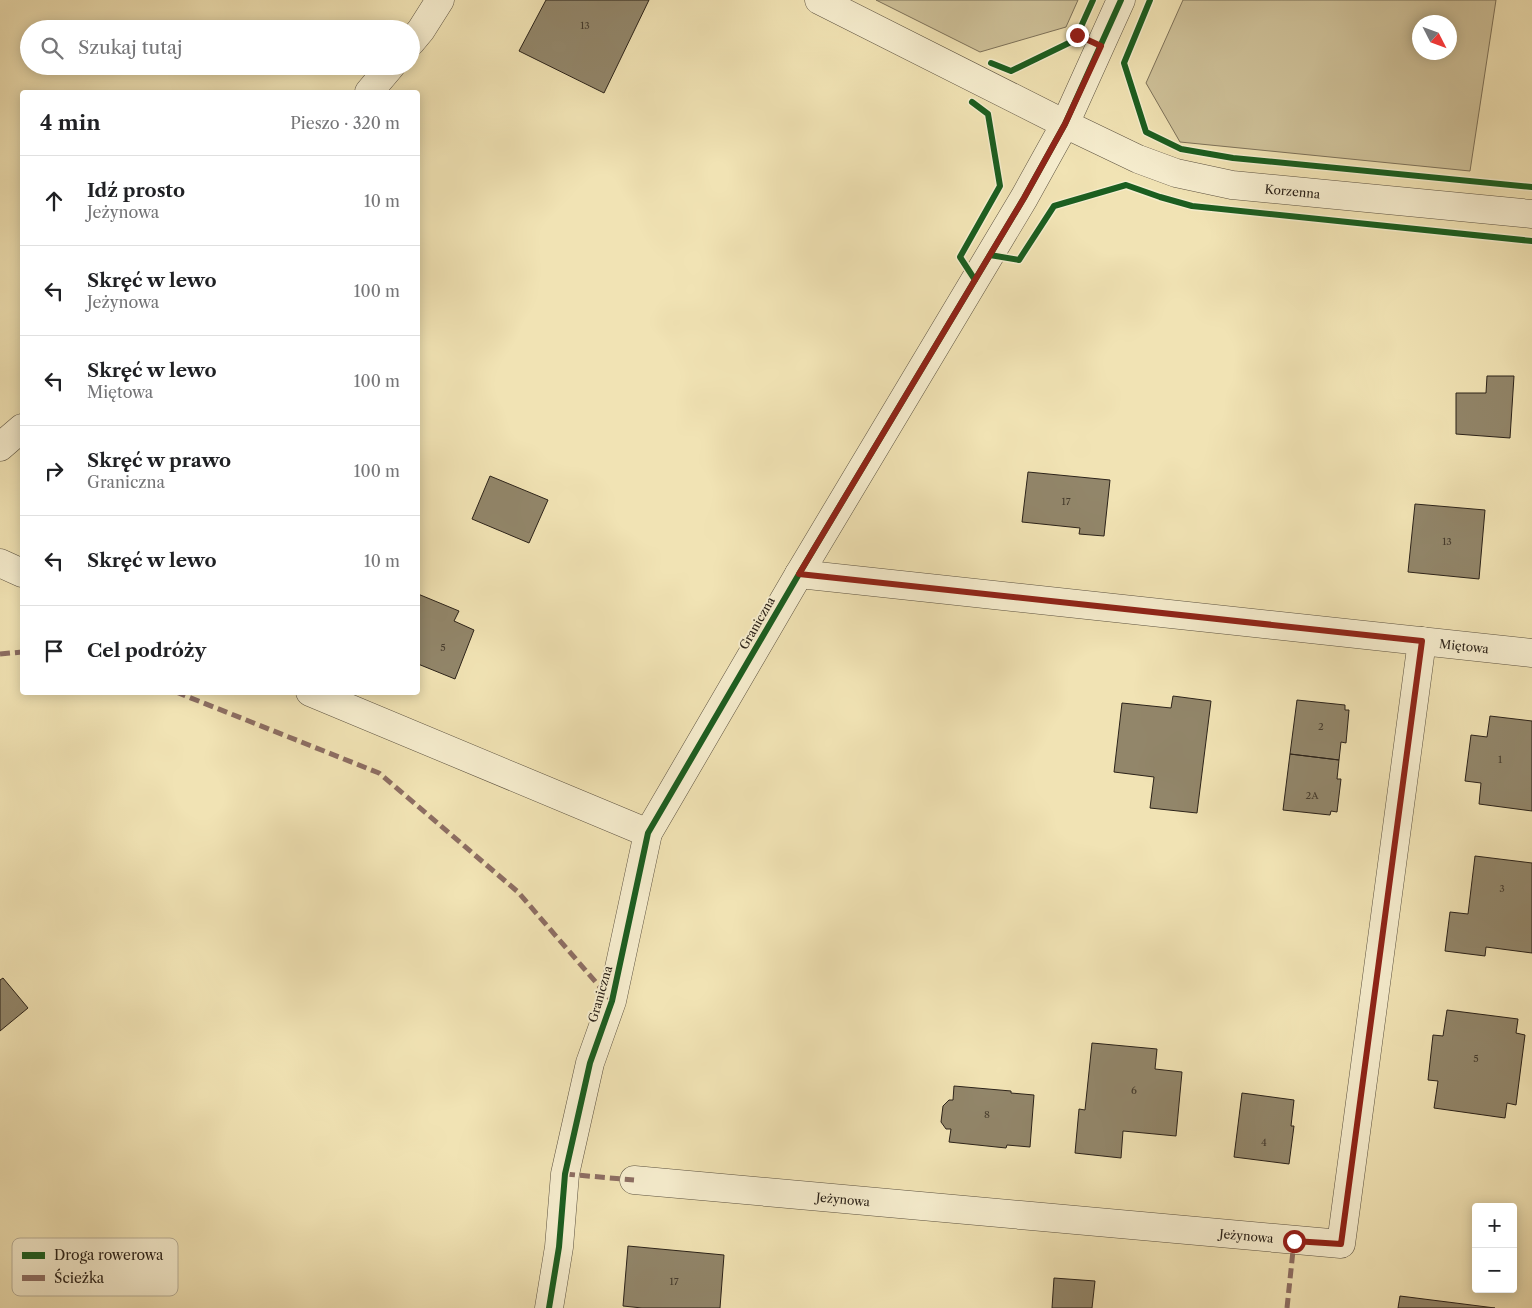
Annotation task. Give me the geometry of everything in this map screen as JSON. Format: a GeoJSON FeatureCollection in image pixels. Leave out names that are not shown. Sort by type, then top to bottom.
{"type":"FeatureCollection","features":[{"type":"Feature","properties":{"kind":"street"},"geometry":{"type":"LineString","coordinates":[[420,31],[440,0]]}},
{"type":"Feature","properties":{"kind":"street","name":"Korzenna"},"geometry":{"type":"LineString","coordinates":[[819,0],[1065,124],[1158,167],[1204,180],[1232,185],[1532,214]]}},
{"type":"Feature","properties":{"kind":"street","name":"Graniczna"},"geometry":{"type":"LineString","coordinates":[[550,1308],[559,1248],[565,1174],[590,1063],[612,1001],[648,834],[799,574],[1024,198],[1065,124],[1121,0]]}},
{"type":"Feature","properties":{"kind":"street"},"geometry":{"type":"LineString","coordinates":[[371,90],[383,75]]}},
{"type":"Feature","properties":{"kind":"street"},"geometry":{"type":"LineString","coordinates":[[0,447],[20,430]]}},
{"type":"Feature","properties":{"kind":"street"},"geometry":{"type":"LineString","coordinates":[[0,563],[20,572]]}},
{"type":"Feature","properties":{"kind":"street","name":"Miętowa"},"geometry":{"type":"LineString","coordinates":[[799,574],[1532,653]]}},
{"type":"Feature","properties":{"kind":"street","name":"Jeżynowa"},"geometry":{"type":"LineString","coordinates":[[634,1180],[1341,1244],[1422,641]]}},
{"type":"Feature","properties":{"kind":"street"},"geometry":{"type":"LineString","coordinates":[[317,695],[648,834]]}},
{"type":"Feature","properties":{"kind":"shaded area"},"geometry":{"type":"Polygon","coordinates":[[[876,0],[1078,0],[1066,27],[980,52],[876,0]]]}},
{"type":"Feature","properties":{"kind":"shaded area"},"geometry":{"type":"Polygon","coordinates":[[[1183,0],[1496,0],[1470,171],[1180,142],[1146,83],[1183,0]]]}},
{"type":"Feature","properties":{"kind":"building"},"geometry":{"type":"Polygon","coordinates":[[[546,0],[649,0],[604,93],[519,51],[546,0]]]}},
{"type":"Feature","properties":{"kind":"building"},"geometry":{"type":"Polygon","coordinates":[[[1487,376],[1514,376],[1510,438],[1456,434],[1456,393],[1486,393],[1487,376]]]}},
{"type":"Feature","properties":{"kind":"building"},"geometry":{"type":"Polygon","coordinates":[[[1028,472],[1110,480],[1104,536],[1079,534],[1080,528],[1022,522],[1028,472]]]}},
{"type":"Feature","properties":{"kind":"building"},"geometry":{"type":"Polygon","coordinates":[[[490,476],[548,500],[529,543],[472,519],[490,476]]]}},
{"type":"Feature","properties":{"kind":"building"},"geometry":{"type":"Polygon","coordinates":[[[1415,504],[1485,510],[1479,579],[1408,572],[1415,504]]]}},
{"type":"Feature","properties":{"kind":"building"},"geometry":{"type":"Polygon","coordinates":[[[420,595],[459,611],[454,621],[474,630],[455,679],[420,665],[420,595]]]}},
{"type":"Feature","properties":{"kind":"building"},"geometry":{"type":"Polygon","coordinates":[[[1173,696],[1211,701],[1197,813],[1150,808],[1154,777],[1114,772],[1122,703],[1171,708],[1173,696]]]}},
{"type":"Feature","properties":{"kind":"building"},"geometry":{"type":"Polygon","coordinates":[[[1297,700],[1345,705],[1345,710],[1349,710],[1346,743],[1341,742],[1339,760],[1290,754],[1297,700]]]}},
{"type":"Feature","properties":{"kind":"building"},"geometry":{"type":"Polygon","coordinates":[[[1490,716],[1532,721],[1532,811],[1479,804],[1481,783],[1465,781],[1471,735],[1487,737],[1490,716]]]}},
{"type":"Feature","properties":{"kind":"building"},"geometry":{"type":"Polygon","coordinates":[[[1290,754],[1339,760],[1337,779],[1341,779],[1337,812],[1331,811],[1330,815],[1283,810],[1290,754]]]}},
{"type":"Feature","properties":{"kind":"building"},"geometry":{"type":"Polygon","coordinates":[[[1475,856],[1532,863],[1532,953],[1486,947],[1485,956],[1445,951],[1450,912],[1468,914],[1475,856]]]}},
{"type":"Feature","properties":{"kind":"building"},"geometry":{"type":"Polygon","coordinates":[[[3,978],[28,1008],[0,1031],[0,980],[3,978]]]}},
{"type":"Feature","properties":{"kind":"building"},"geometry":{"type":"Polygon","coordinates":[[[1447,1010],[1518,1019],[1516,1033],[1525,1035],[1516,1105],[1507,1103],[1505,1118],[1434,1108],[1438,1081],[1428,1080],[1433,1035],[1443,1036],[1447,1010]]]}},
{"type":"Feature","properties":{"kind":"building"},"geometry":{"type":"Polygon","coordinates":[[[1092,1043],[1157,1049],[1155,1069],[1182,1072],[1176,1136],[1123,1131],[1121,1158],[1075,1153],[1079,1109],[1085,1110],[1092,1043]]]}},
{"type":"Feature","properties":{"kind":"building"},"geometry":{"type":"Polygon","coordinates":[[[954,1086],[1034,1095],[1030,1147],[1007,1145],[1006,1148],[949,1142],[951,1129],[946,1129],[941,1122],[943,1106],[949,1100],[953,1100],[954,1086]]]}},
{"type":"Feature","properties":{"kind":"building"},"geometry":{"type":"Polygon","coordinates":[[[1242,1093],[1294,1100],[1291,1126],[1294,1126],[1289,1164],[1234,1157],[1242,1093]]]}},
{"type":"Feature","properties":{"kind":"building"},"geometry":{"type":"Polygon","coordinates":[[[628,1246],[724,1255],[720,1308],[642,1308],[623,1306],[628,1246]]]}},
{"type":"Feature","properties":{"kind":"building"},"geometry":{"type":"Polygon","coordinates":[[[1054,1278],[1095,1281],[1092,1308],[1052,1308],[1054,1278]]]}},
{"type":"Feature","properties":{"kind":"building"},"geometry":{"type":"Polygon","coordinates":[[[1400,1296],[1495,1308],[1398,1308],[1400,1296]]]}},
{"type":"Feature","properties":{"kind":"marked path"},"geometry":{"type":"LineString","coordinates":[[0,654],[20,652]]}},
{"type":"Feature","properties":{"kind":"marked path"},"geometry":{"type":"LineString","coordinates":[[184,695],[379,773],[518,892],[612,1001]]}},
{"type":"Feature","properties":{"kind":"marked path"},"geometry":{"type":"LineString","coordinates":[[565,1174],[634,1180]]}},
{"type":"Feature","properties":{"kind":"marked path"},"geometry":{"type":"LineString","coordinates":[[1287,1308],[1294,1241]]}},
{"type":"Feature","properties":{"kind":"cycle path"},"geometry":{"type":"LineString","coordinates":[[991,63],[1011,71],[1075,40],[1093,0]]}},
{"type":"Feature","properties":{"kind":"cycle path"},"geometry":{"type":"LineString","coordinates":[[549,1308],[559,1247],[565,1174],[590,1063],[612,1001],[648,833],[799,574],[1024,198],[1065,124],[1121,0]]}},
{"type":"Feature","properties":{"kind":"cycle path"},"geometry":{"type":"LineString","coordinates":[[1150,0],[1124,63],[1146,132],[1181,149],[1233,158],[1532,187]]}},
{"type":"Feature","properties":{"kind":"cycle path"},"geometry":{"type":"LineString","coordinates":[[972,102],[988,114],[1000,186],[960,257],[975,280]]}},
{"type":"Feature","properties":{"kind":"cycle path"},"geometry":{"type":"LineString","coordinates":[[990,255],[1019,260],[1054,206],[1126,185],[1192,206],[1532,241]]}},
{"type":"Feature","properties":{"kind":"route"},"geometry":{"type":"LineString","coordinates":[[1077,35],[1101,46],[1065,124],[976,280],[799,574],[1422,641],[1341,1244],[1294,1241]]}}]}
